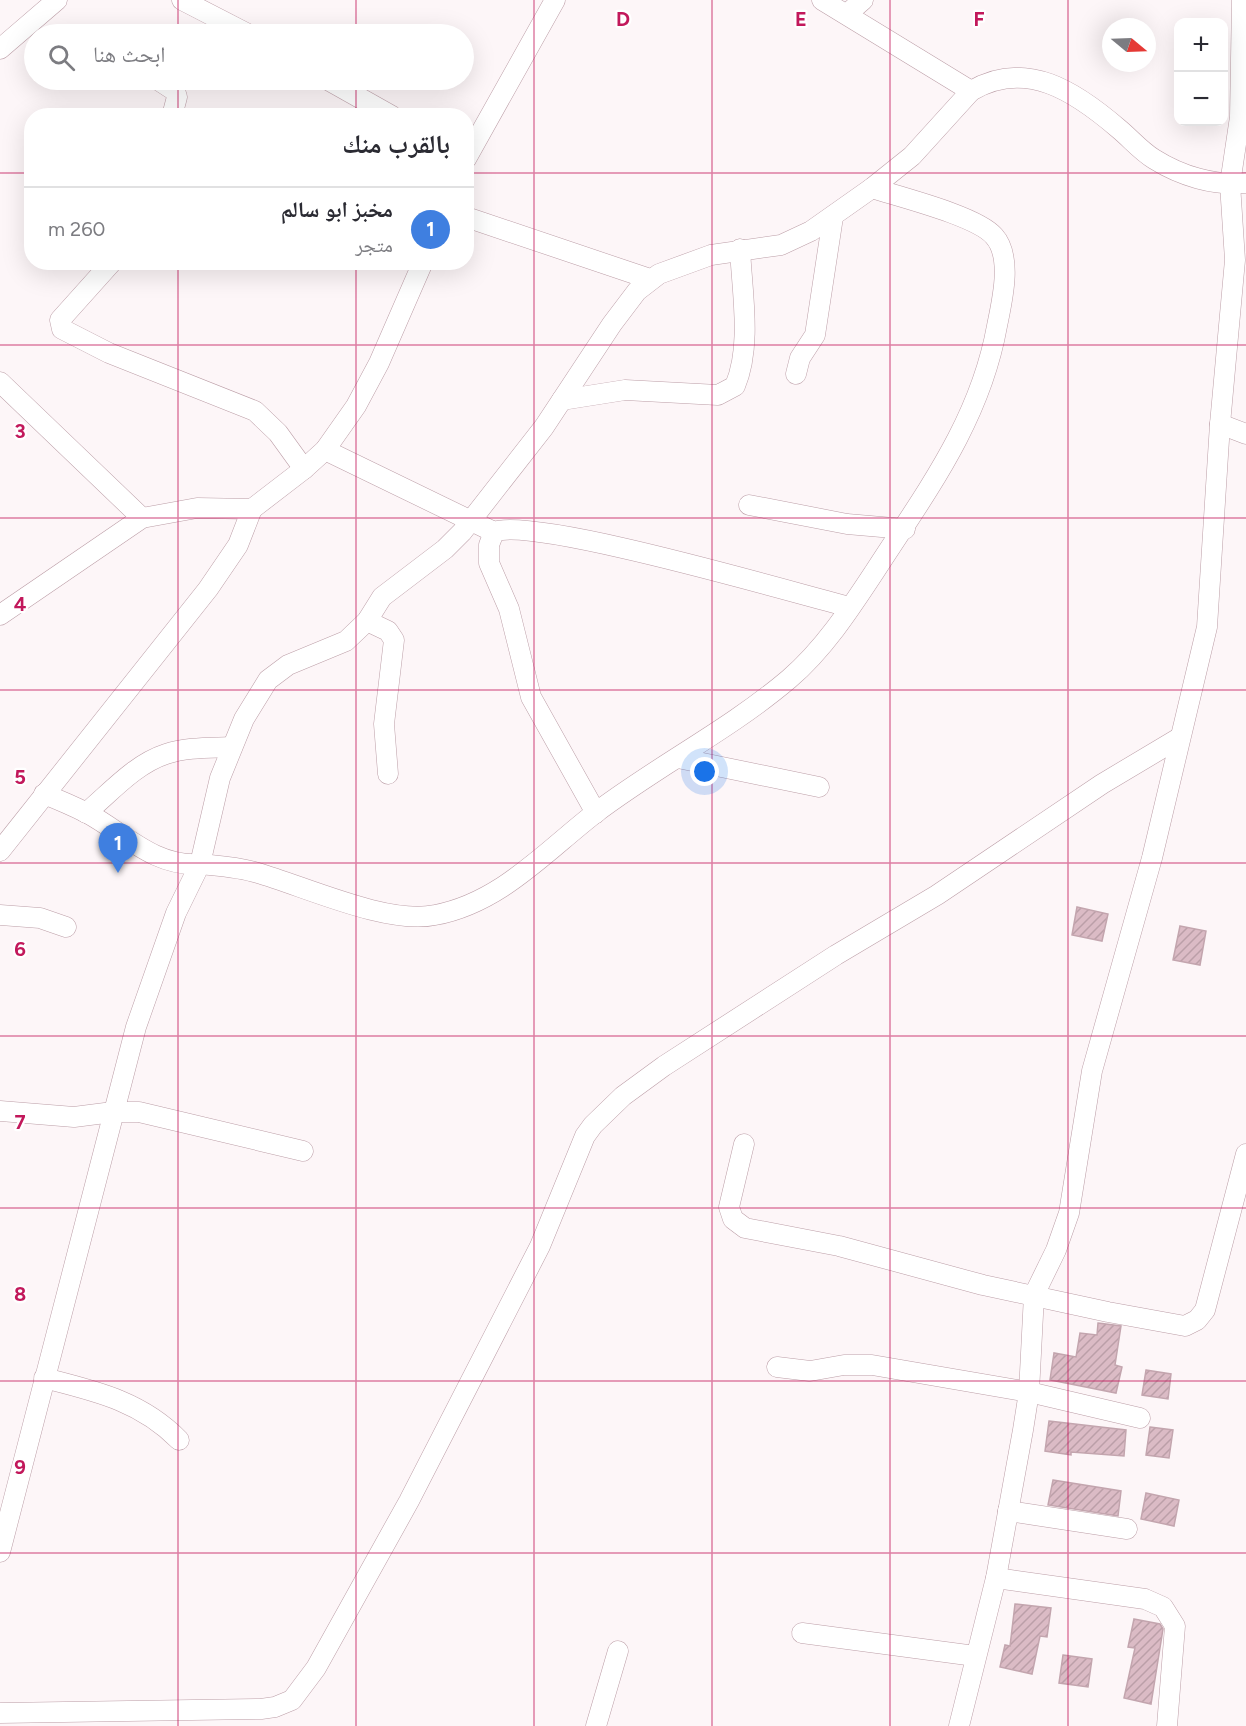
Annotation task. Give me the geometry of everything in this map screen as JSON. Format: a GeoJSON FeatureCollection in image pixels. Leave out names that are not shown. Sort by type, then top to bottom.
{"type":"FeatureCollection","features":[{"type":"Feature","properties":{"kind":"street"},"geometry":{"type":"LineString","coordinates":[[38,24],[57,0]]}},
{"type":"Feature","properties":{"kind":"street"},"geometry":{"type":"LineString","coordinates":[[182,0],[206,5],[234,24]]}},
{"type":"Feature","properties":{"kind":"street"},"geometry":{"type":"LineString","coordinates":[[474,145],[555,0]]}},
{"type":"Feature","properties":{"kind":"street"},"geometry":{"type":"LineString","coordinates":[[822,0],[970,91]]}},
{"type":"Feature","properties":{"kind":"street"},"geometry":{"type":"LineString","coordinates":[[847,14],[863,0]]}},
{"type":"Feature","properties":{"kind":"street"},"geometry":{"type":"LineString","coordinates":[[959,1726],[996,1578],[1029,1392],[1034,1295],[1056,1250],[1069,1213],[1092,1071],[1152,858],[1207,627],[1220,424],[1240,264],[1238,183],[1242,0]]}},
{"type":"Feature","properties":{"kind":"street"},"geometry":{"type":"LineString","coordinates":[[0,49],[24,36]]}},
{"type":"Feature","properties":{"kind":"street"},"geometry":{"type":"LineString","coordinates":[[0,1552],[5,1514],[44,1378],[136,1027],[181,901],[200,864],[214,797],[232,747],[258,695],[278,670],[346,641],[367,621],[382,597],[445,549],[472,521],[562,400],[612,324],[650,279],[711,255],[790,242],[833,217],[912,156],[970,91],[998,78],[1034,79],[1050,84],[1084,101],[1143,151],[1174,170],[1194,178],[1238,183]]}},
{"type":"Feature","properties":{"kind":"street"},"geometry":{"type":"LineString","coordinates":[[173,90],[177,97],[174,108]]}},
{"type":"Feature","properties":{"kind":"street"},"geometry":{"type":"LineString","coordinates":[[346,90],[378,108]]}},
{"type":"Feature","properties":{"kind":"street"},"geometry":{"type":"LineString","coordinates":[[44,794],[86,813],[161,858],[254,872],[392,916],[434,916],[474,903],[503,887],[596,813],[790,678],[822,646],[904,529],[947,462],[981,385],[996,335],[1002,302],[1003,265],[999,244],[985,229],[933,208],[872,189]]}},
{"type":"Feature","properties":{"kind":"street"},"geometry":{"type":"LineString","coordinates":[[796,374],[800,358],[815,335],[833,217]]}},
{"type":"Feature","properties":{"kind":"street"},"geometry":{"type":"LineString","coordinates":[[474,220],[650,279]]}},
{"type":"Feature","properties":{"kind":"street"},"geometry":{"type":"LineString","coordinates":[[562,400],[626,390],[718,395],[735,386],[739,378],[743,333],[740,249]]}},
{"type":"Feature","properties":{"kind":"street"},"geometry":{"type":"LineString","coordinates":[[105,270],[60,320],[62,329],[109,353],[255,411],[278,433],[304,469]]}},
{"type":"Feature","properties":{"kind":"street"},"geometry":{"type":"LineString","coordinates":[[0,851],[208,589],[238,545],[252,509],[325,450],[367,387],[419,270]]}},
{"type":"Feature","properties":{"kind":"street"},"geometry":{"type":"LineString","coordinates":[[0,382],[142,518]]}},
{"type":"Feature","properties":{"kind":"street"},"geometry":{"type":"LineString","coordinates":[[1220,424],[1246,434]]}},
{"type":"Feature","properties":{"kind":"street"},"geometry":{"type":"LineString","coordinates":[[325,450],[494,532],[523,529],[585,541],[850,607]]}},
{"type":"Feature","properties":{"kind":"street"},"geometry":{"type":"LineString","coordinates":[[749,505],[847,524],[904,529]]}},
{"type":"Feature","properties":{"kind":"street"},"geometry":{"type":"LineString","coordinates":[[0,615],[142,518],[197,508],[252,509]]}},
{"type":"Feature","properties":{"kind":"street"},"geometry":{"type":"LineString","coordinates":[[494,532],[489,545],[489,563],[509,609],[531,697],[596,813]]}},
{"type":"Feature","properties":{"kind":"street"},"geometry":{"type":"LineString","coordinates":[[367,621],[388,631],[394,640],[384,724],[388,774]]}},
{"type":"Feature","properties":{"kind":"street"},"geometry":{"type":"LineString","coordinates":[[0,1713],[261,1709],[275,1707],[292,1700],[316,1668],[409,1502],[540,1246],[558,1207],[579,1146],[593,1125],[624,1096],[664,1066],[836,955],[937,896],[1102,784],[1179,738]]}},
{"type":"Feature","properties":{"kind":"street"},"geometry":{"type":"LineString","coordinates":[[86,813],[128,776],[155,758],[184,750],[232,747]]}},
{"type":"Feature","properties":{"kind":"street"},"geometry":{"type":"LineString","coordinates":[[678,758],[819,787]]}},
{"type":"Feature","properties":{"kind":"street"},"geometry":{"type":"LineString","coordinates":[[0,915],[40,918],[66,927]]}},
{"type":"Feature","properties":{"kind":"street"},"geometry":{"type":"LineString","coordinates":[[0,1111],[74,1117],[113,1112],[165,1117],[303,1151]]}},
{"type":"Feature","properties":{"kind":"street"},"geometry":{"type":"LineString","coordinates":[[744,1144],[729,1207],[733,1219],[746,1228],[839,1246],[956,1278],[1177,1325],[1193,1323],[1202,1315],[1207,1304],[1246,1154]]}},
{"type":"Feature","properties":{"kind":"street"},"geometry":{"type":"LineString","coordinates":[[777,1367],[810,1371],[863,1364],[1029,1392],[1140,1418]]}},
{"type":"Feature","properties":{"kind":"street"},"geometry":{"type":"LineString","coordinates":[[44,1378],[119,1398],[156,1419],[179,1440]]}},
{"type":"Feature","properties":{"kind":"street"},"geometry":{"type":"LineString","coordinates":[[1008,1511],[1127,1529]]}},
{"type":"Feature","properties":{"kind":"street"},"geometry":{"type":"LineString","coordinates":[[996,1578],[1145,1599],[1163,1607],[1175,1626],[1167,1726]]}},
{"type":"Feature","properties":{"kind":"street"},"geometry":{"type":"LineString","coordinates":[[802,1633],[975,1656]]}},
{"type":"Feature","properties":{"kind":"street"},"geometry":{"type":"LineString","coordinates":[[596,1726],[618,1651]]}},
{"type":"Feature","properties":{"kind":"building"},"geometry":{"type":"Polygon","coordinates":[[[1077,907],[1108,914],[1102,941],[1072,935],[1077,907]]]}},
{"type":"Feature","properties":{"kind":"building"},"geometry":{"type":"Polygon","coordinates":[[[1180,926],[1206,931],[1200,965],[1173,960],[1180,926]]]}},
{"type":"Feature","properties":{"kind":"building"},"geometry":{"type":"Polygon","coordinates":[[[1098,1323],[1121,1326],[1115,1365],[1122,1367],[1116,1393],[1050,1380],[1054,1353],[1076,1357],[1080,1333],[1097,1335],[1098,1323]]]}},
{"type":"Feature","properties":{"kind":"building"},"geometry":{"type":"Polygon","coordinates":[[[1146,1370],[1171,1374],[1168,1399],[1142,1395],[1146,1370]]]}},
{"type":"Feature","properties":{"kind":"building"},"geometry":{"type":"Polygon","coordinates":[[[1049,1421],[1126,1430],[1124,1456],[1071,1452],[1071,1455],[1045,1451],[1049,1421]]]}},
{"type":"Feature","properties":{"kind":"building"},"geometry":{"type":"Polygon","coordinates":[[[1150,1427],[1173,1430],[1169,1458],[1146,1455],[1150,1427]]]}},
{"type":"Feature","properties":{"kind":"building"},"geometry":{"type":"Polygon","coordinates":[[[1053,1480],[1121,1491],[1118,1516],[1048,1505],[1053,1480]]]}},
{"type":"Feature","properties":{"kind":"building"},"geometry":{"type":"Polygon","coordinates":[[[1146,1493],[1179,1500],[1174,1526],[1141,1519],[1146,1493]]]}},
{"type":"Feature","properties":{"kind":"building"},"geometry":{"type":"Polygon","coordinates":[[[1015,1604],[1051,1608],[1047,1637],[1040,1636],[1032,1674],[1000,1667],[1005,1645],[1010,1646],[1015,1604]]]}},
{"type":"Feature","properties":{"kind":"building"},"geometry":{"type":"Polygon","coordinates":[[[1134,1619],[1160,1624],[1163,1629],[1151,1704],[1124,1698],[1135,1648],[1128,1647],[1134,1619]]]}},
{"type":"Feature","properties":{"kind":"building"},"geometry":{"type":"Polygon","coordinates":[[[1063,1655],[1092,1659],[1088,1687],[1059,1683],[1063,1655]]]}},
{"type":"Feature","properties":{"kind":"place","name":"مخبز ابو سالم"},"geometry":{"type":"Point","coordinates":[118,873]}}]}
